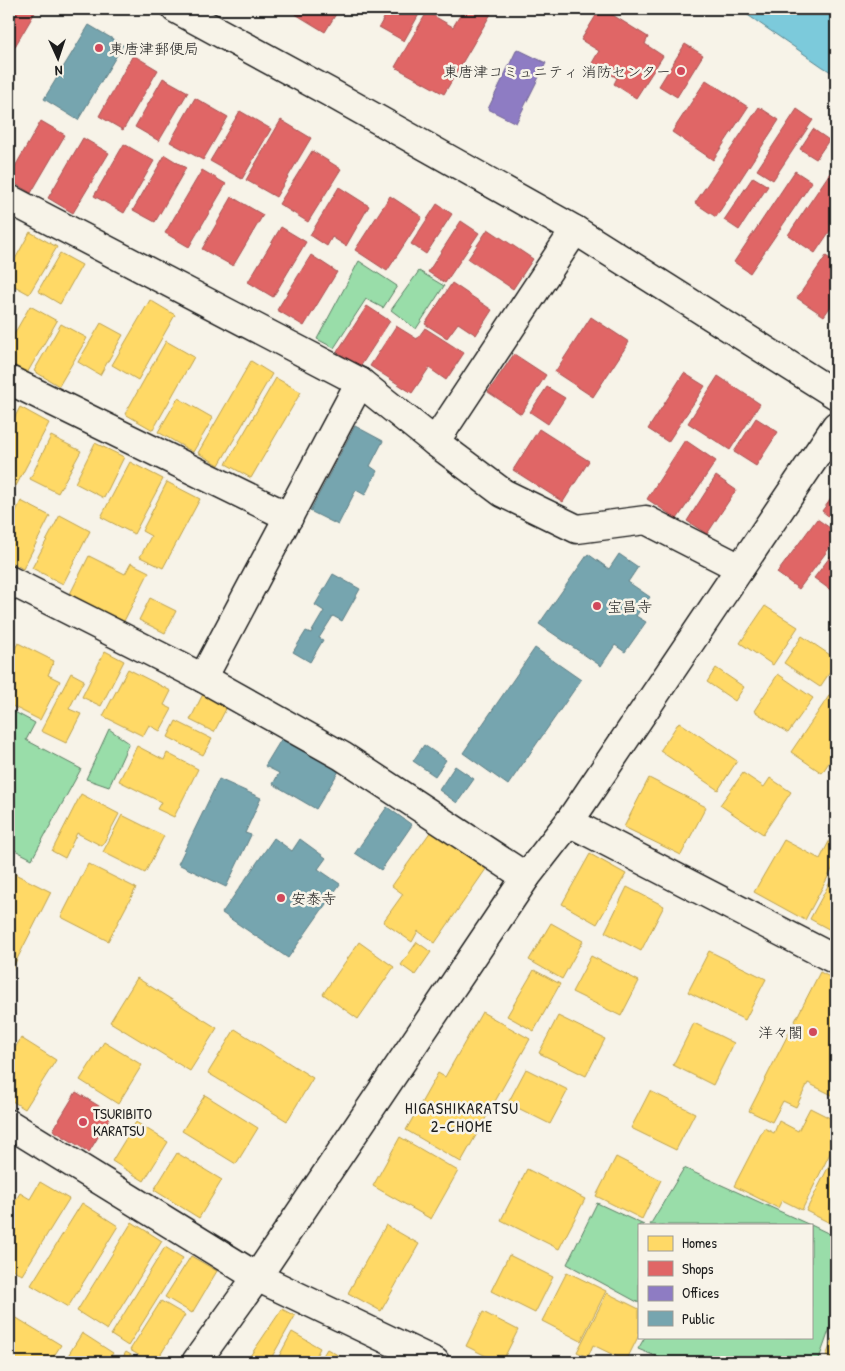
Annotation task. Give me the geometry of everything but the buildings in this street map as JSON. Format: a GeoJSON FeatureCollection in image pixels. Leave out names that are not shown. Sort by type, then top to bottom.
{"type":"FeatureCollection","features":[{"type":"Feature","properties":{"kind":"street"},"geometry":{"type":"LineString","coordinates":[[176,9],[576,230],[836,395]]}},
{"type":"Feature","properties":{"kind":"street"},"geometry":{"type":"LineString","coordinates":[[9,199],[360,382],[503,493],[577,529],[646,520],[740,568]]}},
{"type":"Feature","properties":{"kind":"street"},"geometry":{"type":"LineString","coordinates":[[435,442],[576,230]]}},
{"type":"Feature","properties":{"kind":"street"},"geometry":{"type":"LineString","coordinates":[[9,380],[289,516]]}},
{"type":"Feature","properties":{"kind":"street"},"geometry":{"type":"LineString","coordinates":[[204,678],[360,382]]}},
{"type":"Feature","properties":{"kind":"street"},"geometry":{"type":"LineString","coordinates":[[196,1362],[257,1276],[526,877],[569,822],[836,426]]}},
{"type":"Feature","properties":{"kind":"street"},"geometry":{"type":"LineString","coordinates":[[9,580],[204,678],[342,756],[526,877]]}},
{"type":"Feature","properties":{"kind":"street"},"geometry":{"type":"LineString","coordinates":[[569,822],[836,960]]}},
{"type":"Feature","properties":{"kind":"street"},"geometry":{"type":"LineString","coordinates":[[9,1124],[257,1276],[435,1362]]}},
{"type":"Feature","properties":{"kind":"green space"},"geometry":{"type":"Polygon","coordinates":[[[359,261],[397,286],[383,308],[366,299],[334,348],[317,339],[359,261]]]}},
{"type":"Feature","properties":{"kind":"green space"},"geometry":{"type":"Polygon","coordinates":[[[419,271],[444,286],[416,329],[391,310],[419,271]]]}},
{"type":"Feature","properties":{"kind":"green space"},"geometry":{"type":"Polygon","coordinates":[[[9,709],[35,723],[26,740],[81,769],[32,859],[9,847],[9,709]]]}},
{"type":"Feature","properties":{"kind":"green space"},"geometry":{"type":"Polygon","coordinates":[[[109,729],[129,743],[109,787],[86,779],[109,729]]]}},
{"type":"Feature","properties":{"kind":"green space"},"geometry":{"type":"Polygon","coordinates":[[[684,1168],[808,1224],[651,1224],[684,1168]]]}},
{"type":"Feature","properties":{"kind":"green space"},"geometry":{"type":"Polygon","coordinates":[[[597,1203],[642,1224],[638,1224],[638,1302],[567,1264],[597,1203]]]}},
{"type":"Feature","properties":{"kind":"green space"},"geometry":{"type":"Polygon","coordinates":[[[812,1225],[836,1237],[836,1311],[819,1359],[828,1362],[670,1362],[638,1349],[644,1338],[812,1338],[812,1225]]]}},
{"type":"Feature","properties":{"kind":"water"},"geometry":{"type":"Polygon","coordinates":[[[739,9],[836,9],[836,75],[823,67],[739,9]]]}},
{"type":"Feature","properties":{"kind":"place","name":"東唐津郵便局"},"geometry":{"type":"Point","coordinates":[99,48]}},
{"type":"Feature","properties":{"kind":"place","name":"東唐津コミュニティ 消防センター"},"geometry":{"type":"Point","coordinates":[681,71]}},
{"type":"Feature","properties":{"kind":"place","name":"宝昌寺"},"geometry":{"type":"Point","coordinates":[597,606]}},
{"type":"Feature","properties":{"kind":"place","name":"安泰寺"},"geometry":{"type":"Point","coordinates":[281,898]}},
{"type":"Feature","properties":{"kind":"place","name":"洋々閣"},"geometry":{"type":"Point","coordinates":[813,1032]}},
{"type":"Feature","properties":{"kind":"place","name":"TSURIBITO KARATSU"},"geometry":{"type":"Point","coordinates":[83,1122]}},
{"type":"Feature","properties":{"kind":"district","name":"HIGASHIKARATSU 2-CHOME"},"geometry":{"type":"Point","coordinates":[462,1117]}}]}
